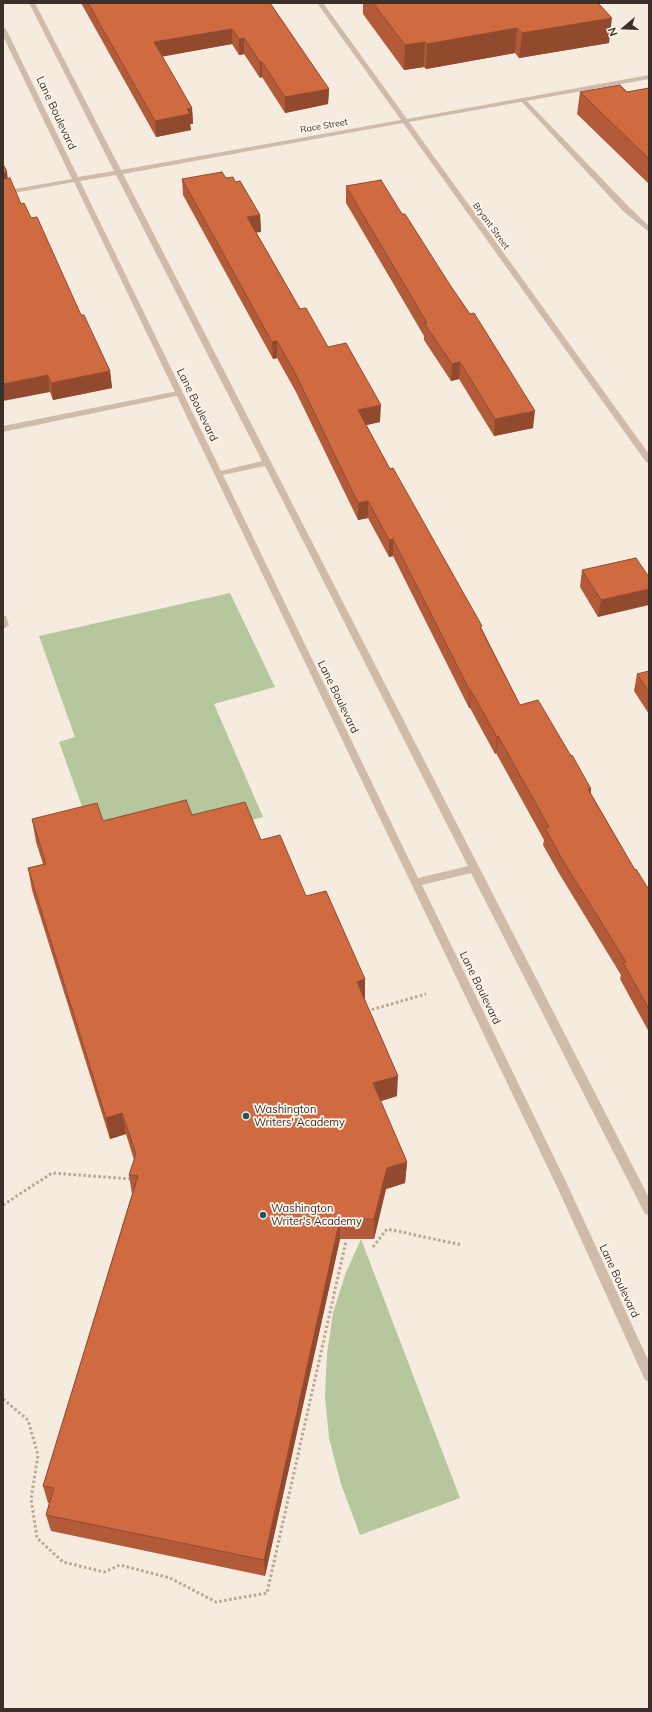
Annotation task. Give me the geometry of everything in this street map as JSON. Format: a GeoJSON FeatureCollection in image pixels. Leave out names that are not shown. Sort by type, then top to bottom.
{"type":"FeatureCollection","features":[{"type":"Feature","properties":{"kind":"street"},"geometry":{"type":"LineString","coordinates":[[32,3],[649,1210]]}},
{"type":"Feature","properties":{"kind":"street","name":"Bryant Street"},"geometry":{"type":"LineString","coordinates":[[320,3],[649,460]]}},
{"type":"Feature","properties":{"kind":"street","name":"Lane Boulevard"},"geometry":{"type":"LineString","coordinates":[[3,29],[74,179],[564,1190],[649,1376]]}},
{"type":"Feature","properties":{"kind":"street","name":"Race Street"},"geometry":{"type":"LineString","coordinates":[[3,193],[118,171],[649,77]]}},
{"type":"Feature","properties":{"kind":"street"},"geometry":{"type":"LineString","coordinates":[[522,99],[626,209],[649,230]]}},
{"type":"Feature","properties":{"kind":"street"},"geometry":{"type":"LineString","coordinates":[[3,429],[178,393]]}},
{"type":"Feature","properties":{"kind":"street"},"geometry":{"type":"LineString","coordinates":[[217,474],[267,463]]}},
{"type":"Feature","properties":{"kind":"street"},"geometry":{"type":"LineString","coordinates":[[415,883],[474,868]]}},
{"type":"Feature","properties":{"kind":"path"},"geometry":{"type":"LineString","coordinates":[[361,1012],[426,994]]}},
{"type":"Feature","properties":{"kind":"path"},"geometry":{"type":"LineString","coordinates":[[3,1205],[52,1173],[131,1179]]}},
{"type":"Feature","properties":{"kind":"path"},"geometry":{"type":"LineString","coordinates":[[373,1247],[387,1229],[462,1245]]}},
{"type":"Feature","properties":{"kind":"path"},"geometry":{"type":"LineString","coordinates":[[3,1399],[28,1420],[38,1455],[31,1499],[37,1538],[63,1562],[104,1572],[120,1564],[170,1578],[216,1602],[267,1593],[346,1241]]}},
{"type":"Feature","properties":{"kind":"green space"},"geometry":{"type":"Polygon","coordinates":[[[230,593],[275,687],[214,704],[263,817],[198,834],[89,826],[59,742],[75,737],[39,636],[230,593]]]}},
{"type":"Feature","properties":{"kind":"green space"},"geometry":{"type":"Polygon","coordinates":[[[361,1239],[460,1498],[360,1535],[341,1484],[329,1438],[325,1396],[327,1354],[333,1313],[345,1275],[361,1239]]]}},
{"type":"Feature","properties":{"kind":"building"},"geometry":{"type":"Polygon","coordinates":[[[88,3],[270,3],[329,89],[285,97],[244,38],[239,39],[232,29],[154,42],[192,108],[187,109],[190,114],[155,121],[88,3]]]}},
{"type":"Feature","properties":{"kind":"building"},"geometry":{"type":"Polygon","coordinates":[[[373,3],[598,3],[612,18],[522,33],[517,28],[427,44],[425,42],[405,45],[373,3]]]}},
{"type":"Feature","properties":{"kind":"building"},"geometry":{"type":"Polygon","coordinates":[[[620,85],[627,92],[649,88],[649,159],[580,92],[620,85]]]}},
{"type":"Feature","properties":{"kind":"building"},"geometry":{"type":"Polygon","coordinates":[[[3,164],[7,172],[3,173],[3,164]]]}},
{"type":"Feature","properties":{"kind":"building"},"geometry":{"type":"Polygon","coordinates":[[[222,172],[226,178],[233,177],[235,182],[240,181],[260,215],[247,217],[300,309],[306,308],[328,347],[346,343],[381,405],[358,410],[390,469],[393,468],[482,626],[480,627],[520,705],[538,700],[571,756],[572,755],[591,789],[588,789],[635,870],[636,869],[649,890],[649,1009],[623,963],[626,962],[562,859],[545,828],[549,827],[498,736],[497,737],[470,691],[393,539],[389,540],[368,501],[358,503],[296,375],[277,341],[272,342],[182,179],[222,172]]]}},
{"type":"Feature","properties":{"kind":"building"},"geometry":{"type":"Polygon","coordinates":[[[10,178],[21,204],[24,203],[31,218],[37,217],[81,315],[84,315],[110,371],[51,383],[48,375],[3,384],[3,179],[10,178]]]}},
{"type":"Feature","properties":{"kind":"building"},"geometry":{"type":"Polygon","coordinates":[[[381,180],[402,214],[405,214],[470,314],[474,313],[535,411],[495,419],[460,362],[452,364],[424,323],[427,323],[346,186],[381,180]]]}},
{"type":"Feature","properties":{"kind":"building"},"geometry":{"type":"Polygon","coordinates":[[[636,558],[649,577],[649,589],[601,600],[582,570],[636,558]]]}},
{"type":"Feature","properties":{"kind":"building"},"geometry":{"type":"Polygon","coordinates":[[[649,671],[649,692],[637,674],[649,671]]]}},
{"type":"Feature","properties":{"kind":"building","name":"Washington Writer's Academy"},"geometry":{"type":"Polygon","coordinates":[[[186,800],[192,815],[245,802],[261,840],[280,835],[306,896],[326,891],[365,979],[357,982],[398,1076],[373,1083],[407,1162],[387,1168],[374,1219],[340,1219],[264,1560],[46,1515],[54,1488],[43,1486],[138,1176],[129,1175],[136,1154],[122,1113],[106,1118],[28,868],[46,864],[32,819],[97,803],[103,821],[186,800]]]}},
{"type":"Feature","properties":{"kind":"place","name":"Washington Writers' Academy"},"geometry":{"type":"Point","coordinates":[246,1116]}},
{"type":"Feature","properties":{"kind":"place","name":"Washington Writer's Academy"},"geometry":{"type":"Point","coordinates":[263,1215]}}]}
